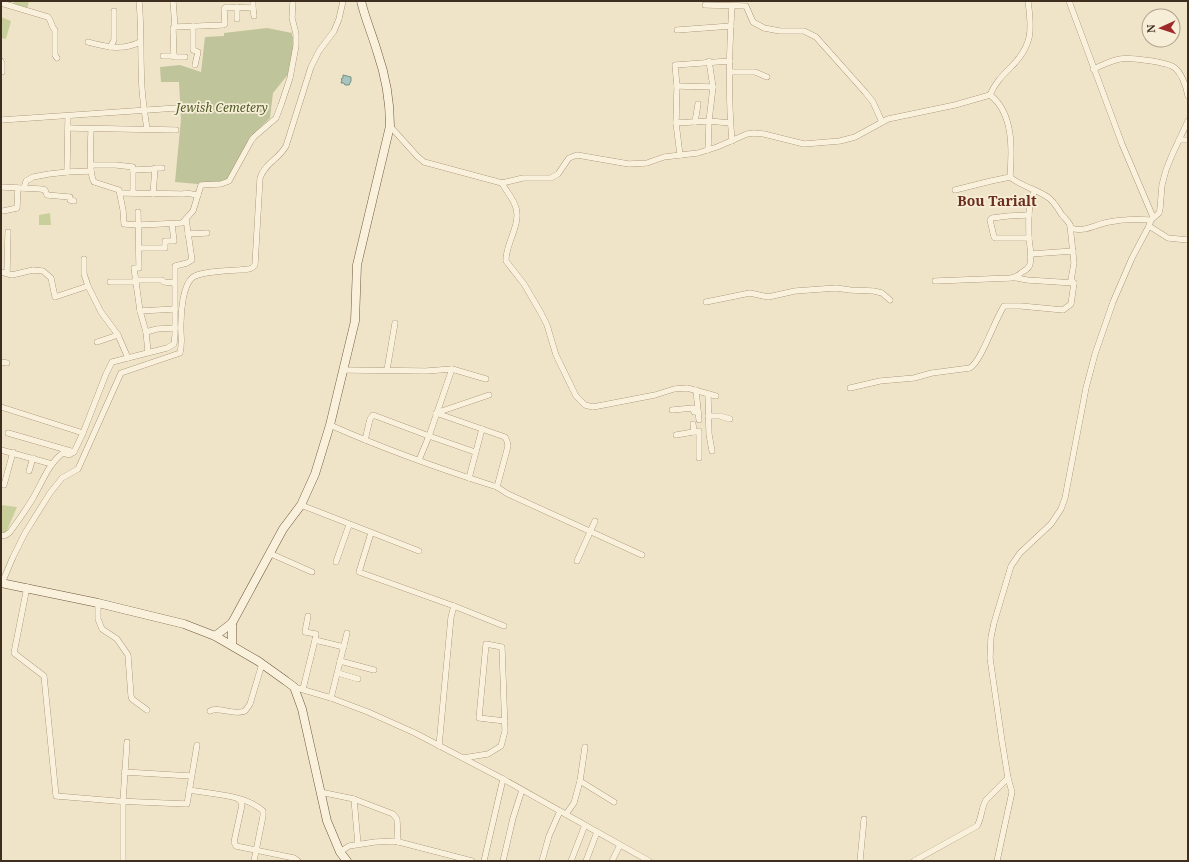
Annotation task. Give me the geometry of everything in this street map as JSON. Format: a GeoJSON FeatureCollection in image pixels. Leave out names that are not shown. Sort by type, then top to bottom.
{"type":"FeatureCollection","features":[{"type":"Feature","properties":{"kind":"main road"},"geometry":{"type":"LineString","coordinates":[[215,636],[232,623],[283,529],[301,505],[315,474],[330,425],[344,370],[356,316],[357,265],[390,126],[389,104],[384,76],[361,1]]}},
{"type":"Feature","properties":{"kind":"main road"},"geometry":{"type":"LineString","coordinates":[[2,583],[98,603],[184,624],[215,636],[232,645],[294,687],[302,709],[326,822],[340,852],[347,861]]}},
{"type":"Feature","properties":{"kind":"main road"},"geometry":{"type":"LineString","coordinates":[[232,623],[232,645]]}},
{"type":"Feature","properties":{"kind":"street"},"geometry":{"type":"LineString","coordinates":[[139,1],[141,22],[140,42],[142,89],[147,129]]}},
{"type":"Feature","properties":{"kind":"street"},"geometry":{"type":"LineString","coordinates":[[174,1],[174,56]]}},
{"type":"Feature","properties":{"kind":"street"},"geometry":{"type":"LineString","coordinates":[[253,1],[254,16]]}},
{"type":"Feature","properties":{"kind":"street"},"geometry":{"type":"LineString","coordinates":[[91,129],[91,168],[94,182],[120,190],[124,224],[139,226],[182,223],[193,211],[201,185],[222,184],[229,181],[254,137],[276,118],[290,78],[296,46],[296,34],[292,18],[293,1]]}},
{"type":"Feature","properties":{"kind":"street"},"geometry":{"type":"LineString","coordinates":[[2,583],[25,534],[50,493],[62,478],[78,469],[121,373],[180,352],[182,344],[180,324],[185,290],[189,281],[199,275],[249,269],[255,265],[260,178],[264,169],[281,153],[286,146],[311,67],[319,51],[334,31],[339,19],[343,1]]}},
{"type":"Feature","properties":{"kind":"street"},"geometry":{"type":"LineString","coordinates":[[390,126],[424,162],[502,183],[523,178],[553,177],[560,171],[569,158],[576,155],[629,164],[640,164],[664,157],[698,153],[747,134],[757,133],[804,144],[840,141],[856,137],[894,117],[955,105],[990,95],[997,81],[1018,60],[1028,44],[1030,28],[1028,1]]}},
{"type":"Feature","properties":{"kind":"street"},"geometry":{"type":"LineString","coordinates":[[997,861],[1011,795],[1011,788],[1008,778],[990,658],[990,643],[994,623],[1012,566],[1020,553],[1051,524],[1061,509],[1065,498],[1086,388],[1093,360],[1113,302],[1139,242],[1152,218],[1093,69],[1069,1]]}},
{"type":"Feature","properties":{"kind":"street"},"geometry":{"type":"LineString","coordinates":[[1,3],[48,17],[52,27],[55,30],[55,56],[58,58]]}},
{"type":"Feature","properties":{"kind":"street"},"geometry":{"type":"LineString","coordinates":[[705,5],[746,6],[753,22],[764,28],[780,31],[804,31],[816,37],[873,102],[882,122]]}},
{"type":"Feature","properties":{"kind":"street"},"geometry":{"type":"LineString","coordinates":[[732,6],[730,61],[730,123],[732,141]]}},
{"type":"Feature","properties":{"kind":"street"},"geometry":{"type":"LineString","coordinates":[[175,27],[223,26],[225,24],[225,8],[253,8]]}},
{"type":"Feature","properties":{"kind":"street"},"geometry":{"type":"LineString","coordinates":[[237,8],[238,19]]}},
{"type":"Feature","properties":{"kind":"street"},"geometry":{"type":"LineString","coordinates":[[110,47],[114,40],[114,11]]}},
{"type":"Feature","properties":{"kind":"street"},"geometry":{"type":"LineString","coordinates":[[192,26],[193,50],[198,52],[195,65]]}},
{"type":"Feature","properties":{"kind":"street"},"geometry":{"type":"LineString","coordinates":[[677,30],[731,26]]}},
{"type":"Feature","properties":{"kind":"street"},"geometry":{"type":"LineString","coordinates":[[88,42],[110,47],[132,46],[140,42]]}},
{"type":"Feature","properties":{"kind":"street"},"geometry":{"type":"LineString","coordinates":[[163,56],[185,57]]}},
{"type":"Feature","properties":{"kind":"street"},"geometry":{"type":"LineString","coordinates":[[1093,69],[1120,59],[1138,59],[1169,64],[1180,73],[1188,92]]}},
{"type":"Feature","properties":{"kind":"street"},"geometry":{"type":"LineString","coordinates":[[1,61],[2,72]]}},
{"type":"Feature","properties":{"kind":"street"},"geometry":{"type":"LineString","coordinates":[[680,156],[676,122],[677,86],[675,65],[709,61],[730,61]]}},
{"type":"Feature","properties":{"kind":"street"},"geometry":{"type":"LineString","coordinates":[[708,150],[709,121],[714,87],[709,61]]}},
{"type":"Feature","properties":{"kind":"street"},"geometry":{"type":"LineString","coordinates":[[730,72],[755,72],[767,76]]}},
{"type":"Feature","properties":{"kind":"street"},"geometry":{"type":"LineString","coordinates":[[677,86],[714,87]]}},
{"type":"Feature","properties":{"kind":"street"},"geometry":{"type":"LineString","coordinates":[[990,95],[1002,109],[1011,134],[1012,162],[1010,177]]}},
{"type":"Feature","properties":{"kind":"street"},"geometry":{"type":"LineString","coordinates":[[695,122],[698,104]]}},
{"type":"Feature","properties":{"kind":"street"},"geometry":{"type":"LineString","coordinates":[[1,120],[177,108]]}},
{"type":"Feature","properties":{"kind":"street"},"geometry":{"type":"LineString","coordinates":[[67,172],[68,116]]}},
{"type":"Feature","properties":{"kind":"street"},"geometry":{"type":"LineString","coordinates":[[676,122],[709,121],[730,123]]}},
{"type":"Feature","properties":{"kind":"street"},"geometry":{"type":"LineString","coordinates":[[956,190],[1010,177],[1022,186],[1035,191],[1052,201],[1070,223],[1071,228],[1078,230],[1107,222],[1152,218],[1159,213],[1162,185],[1172,155],[1188,121]]}},
{"type":"Feature","properties":{"kind":"street"},"geometry":{"type":"LineString","coordinates":[[68,128],[176,130]]}},
{"type":"Feature","properties":{"kind":"street"},"geometry":{"type":"LineString","coordinates":[[1179,140],[1188,140]]}},
{"type":"Feature","properties":{"kind":"street"},"geometry":{"type":"LineString","coordinates":[[3,211],[17,208],[21,188],[29,179],[49,174],[91,168],[116,165],[133,167],[133,193]]}},
{"type":"Feature","properties":{"kind":"street"},"geometry":{"type":"LineString","coordinates":[[133,170],[162,168]]}},
{"type":"Feature","properties":{"kind":"street"},"geometry":{"type":"LineString","coordinates":[[154,169],[154,194]]}},
{"type":"Feature","properties":{"kind":"street"},"geometry":{"type":"LineString","coordinates":[[502,183],[515,205],[517,212],[506,261],[524,284],[542,313],[558,360],[576,396],[582,403],[593,406],[655,395],[674,389],[687,388],[716,396]]}},
{"type":"Feature","properties":{"kind":"street"},"geometry":{"type":"LineString","coordinates":[[1,187],[42,189],[45,190],[47,195],[70,197],[70,200],[74,201]]}},
{"type":"Feature","properties":{"kind":"street"},"geometry":{"type":"LineString","coordinates":[[935,281],[1011,278],[1018,276],[1019,273],[1027,270],[1030,266],[1031,254],[1029,238],[1030,200],[1035,191]]}},
{"type":"Feature","properties":{"kind":"street"},"geometry":{"type":"LineString","coordinates":[[120,193],[185,193],[198,195]]}},
{"type":"Feature","properties":{"kind":"street"},"geometry":{"type":"LineString","coordinates":[[138,212],[139,268],[134,268],[140,311],[146,332],[148,352]]}},
{"type":"Feature","properties":{"kind":"street"},"geometry":{"type":"LineString","coordinates":[[1029,215],[992,218],[990,220],[995,238],[1029,238]]}},
{"type":"Feature","properties":{"kind":"street"},"geometry":{"type":"LineString","coordinates":[[1,536],[8,534],[14,527],[34,497],[52,464],[63,454],[69,455],[74,452],[84,433],[108,368],[114,361],[173,346],[175,342],[175,266],[192,260],[186,219]]}},
{"type":"Feature","properties":{"kind":"street"},"geometry":{"type":"LineString","coordinates":[[850,388],[880,381],[914,378],[932,373],[970,368],[974,365],[1004,306],[1064,310],[1071,304],[1074,283],[1071,280],[1074,272],[1070,223]]}},
{"type":"Feature","properties":{"kind":"street"},"geometry":{"type":"LineString","coordinates":[[139,248],[165,248],[165,241],[174,241],[172,224]]}},
{"type":"Feature","properties":{"kind":"street"},"geometry":{"type":"LineString","coordinates":[[1149,226],[1168,238],[1188,240]]}},
{"type":"Feature","properties":{"kind":"street"},"geometry":{"type":"LineString","coordinates":[[8,232],[4,273],[12,275],[33,270],[43,271],[51,278],[55,298],[88,286]]}},
{"type":"Feature","properties":{"kind":"street"},"geometry":{"type":"LineString","coordinates":[[188,234],[207,233]]}},
{"type":"Feature","properties":{"kind":"street"},"geometry":{"type":"LineString","coordinates":[[1031,254],[1073,251]]}},
{"type":"Feature","properties":{"kind":"street"},"geometry":{"type":"LineString","coordinates":[[84,259],[84,274],[88,286],[101,312],[118,335],[128,358]]}},
{"type":"Feature","properties":{"kind":"street"},"geometry":{"type":"LineString","coordinates":[[1018,276],[1016,276],[1027,280],[1074,283]]}},
{"type":"Feature","properties":{"kind":"street"},"geometry":{"type":"LineString","coordinates":[[110,282],[162,280],[164,282],[174,283]]}},
{"type":"Feature","properties":{"kind":"street"},"geometry":{"type":"LineString","coordinates":[[706,302],[750,293],[768,297],[795,291],[836,288],[874,291],[882,293],[890,300]]}},
{"type":"Feature","properties":{"kind":"street"},"geometry":{"type":"LineString","coordinates":[[140,311],[174,308]]}},
{"type":"Feature","properties":{"kind":"street"},"geometry":{"type":"LineString","coordinates":[[387,370],[395,323]]}},
{"type":"Feature","properties":{"kind":"street"},"geometry":{"type":"LineString","coordinates":[[146,332],[157,329],[175,328]]}},
{"type":"Feature","properties":{"kind":"street"},"geometry":{"type":"LineString","coordinates":[[97,342],[118,335]]}},
{"type":"Feature","properties":{"kind":"street"},"geometry":{"type":"LineString","coordinates":[[344,370],[426,371],[452,369],[486,380]]}},
{"type":"Feature","properties":{"kind":"street"},"geometry":{"type":"LineString","coordinates":[[419,460],[429,436],[452,369]]}},
{"type":"Feature","properties":{"kind":"street"},"geometry":{"type":"LineString","coordinates":[[696,390],[699,420]]}},
{"type":"Feature","properties":{"kind":"street"},"geometry":{"type":"LineString","coordinates":[[708,394],[709,434],[712,451]]}},
{"type":"Feature","properties":{"kind":"street"},"geometry":{"type":"LineString","coordinates":[[436,413],[488,395]]}},
{"type":"Feature","properties":{"kind":"street"},"geometry":{"type":"LineString","coordinates":[[1,407],[84,433]]}},
{"type":"Feature","properties":{"kind":"street"},"geometry":{"type":"LineString","coordinates":[[672,410],[693,408],[694,412],[698,412]]}},
{"type":"Feature","properties":{"kind":"street"},"geometry":{"type":"LineString","coordinates":[[436,413],[505,438],[508,446],[497,487]]}},
{"type":"Feature","properties":{"kind":"street"},"geometry":{"type":"LineString","coordinates":[[365,440],[370,419],[373,415],[475,452]]}},
{"type":"Feature","properties":{"kind":"street"},"geometry":{"type":"LineString","coordinates":[[708,416],[720,416],[730,419]]}},
{"type":"Feature","properties":{"kind":"street"},"geometry":{"type":"LineString","coordinates":[[693,424],[694,432]]}},
{"type":"Feature","properties":{"kind":"street"},"geometry":{"type":"LineString","coordinates":[[330,425],[365,440],[497,487],[508,494],[642,555]]}},
{"type":"Feature","properties":{"kind":"street"},"geometry":{"type":"LineString","coordinates":[[469,478],[482,429]]}},
{"type":"Feature","properties":{"kind":"street"},"geometry":{"type":"LineString","coordinates":[[676,435],[699,431],[699,458]]}},
{"type":"Feature","properties":{"kind":"street"},"geometry":{"type":"LineString","coordinates":[[8,433],[74,452]]}},
{"type":"Feature","properties":{"kind":"street"},"geometry":{"type":"LineString","coordinates":[[1,450],[13,452],[52,464]]}},
{"type":"Feature","properties":{"kind":"street"},"geometry":{"type":"LineString","coordinates":[[4,485],[13,452]]}},
{"type":"Feature","properties":{"kind":"street"},"geometry":{"type":"LineString","coordinates":[[29,471],[33,458]]}},
{"type":"Feature","properties":{"kind":"street"},"geometry":{"type":"LineString","coordinates":[[301,505],[349,525],[419,551]]}},
{"type":"Feature","properties":{"kind":"street"},"geometry":{"type":"LineString","coordinates":[[577,561],[595,521]]}},
{"type":"Feature","properties":{"kind":"street"},"geometry":{"type":"LineString","coordinates":[[336,562],[349,525]]}},
{"type":"Feature","properties":{"kind":"street"},"geometry":{"type":"LineString","coordinates":[[371,533],[359,572],[454,606],[504,626]]}},
{"type":"Feature","properties":{"kind":"street"},"geometry":{"type":"LineString","coordinates":[[269,553],[312,572]]}},
{"type":"Feature","properties":{"kind":"street"},"geometry":{"type":"LineString","coordinates":[[26,587],[14,653],[44,676],[56,796],[187,804],[197,745]]}},
{"type":"Feature","properties":{"kind":"street"},"geometry":{"type":"LineString","coordinates":[[98,603],[98,619],[100,627],[103,631],[117,639],[128,655],[132,699],[147,710]]}},
{"type":"Feature","properties":{"kind":"street"},"geometry":{"type":"LineString","coordinates":[[439,746],[454,606]]}},
{"type":"Feature","properties":{"kind":"street"},"geometry":{"type":"LineString","coordinates":[[303,689],[316,634],[305,632],[308,616]]}},
{"type":"Feature","properties":{"kind":"street"},"geometry":{"type":"LineString","coordinates":[[331,698],[347,633]]}},
{"type":"Feature","properties":{"kind":"street"},"geometry":{"type":"LineString","coordinates":[[315,640],[344,647]]}},
{"type":"Feature","properties":{"kind":"street"},"geometry":{"type":"LineString","coordinates":[[462,758],[488,754],[496,750],[501,746],[505,732],[505,721],[502,647],[486,644],[478,718],[505,721]]}},
{"type":"Feature","properties":{"kind":"street"},"geometry":{"type":"LineString","coordinates":[[340,661],[374,670]]}},
{"type":"Feature","properties":{"kind":"street"},"geometry":{"type":"LineString","coordinates":[[210,711],[213,709],[236,713],[245,711],[250,704],[262,664]]}},
{"type":"Feature","properties":{"kind":"street"},"geometry":{"type":"LineString","coordinates":[[338,672],[358,678]]}},
{"type":"Feature","properties":{"kind":"street"},"geometry":{"type":"LineString","coordinates":[[294,687],[331,698],[368,712],[415,734],[503,779],[649,861]]}},
{"type":"Feature","properties":{"kind":"street"},"geometry":{"type":"LineString","coordinates":[[123,861],[123,801],[126,742]]}},
{"type":"Feature","properties":{"kind":"street"},"geometry":{"type":"LineString","coordinates":[[566,814],[574,803],[580,781],[585,747]]}},
{"type":"Feature","properties":{"kind":"street"},"geometry":{"type":"LineString","coordinates":[[124,772],[191,776]]}},
{"type":"Feature","properties":{"kind":"street"},"geometry":{"type":"LineString","coordinates":[[914,861],[977,826],[980,822],[982,808],[986,800],[1008,778]]}},
{"type":"Feature","properties":{"kind":"street"},"geometry":{"type":"LineString","coordinates":[[484,861],[503,779]]}},
{"type":"Feature","properties":{"kind":"street"},"geometry":{"type":"LineString","coordinates":[[580,781],[614,802]]}},
{"type":"Feature","properties":{"kind":"street"},"geometry":{"type":"LineString","coordinates":[[189,790],[238,798],[263,811],[254,861]]}},
{"type":"Feature","properties":{"kind":"street"},"geometry":{"type":"LineString","coordinates":[[503,861],[513,818],[522,790]]}},
{"type":"Feature","properties":{"kind":"street"},"geometry":{"type":"LineString","coordinates":[[320,792],[354,798],[396,816],[398,842]]}},
{"type":"Feature","properties":{"kind":"street"},"geometry":{"type":"LineString","coordinates":[[238,798],[242,805],[234,842],[236,846],[279,858],[294,858],[298,861]]}},
{"type":"Feature","properties":{"kind":"street"},"geometry":{"type":"LineString","coordinates":[[354,798],[358,844]]}},
{"type":"Feature","properties":{"kind":"street"},"geometry":{"type":"LineString","coordinates":[[542,861],[560,811]]}},
{"type":"Feature","properties":{"kind":"street"},"geometry":{"type":"LineString","coordinates":[[860,861],[864,819]]}},
{"type":"Feature","properties":{"kind":"street"},"geometry":{"type":"LineString","coordinates":[[571,861],[585,825]]}},
{"type":"Feature","properties":{"kind":"street"},"geometry":{"type":"LineString","coordinates":[[586,861],[597,832]]}},
{"type":"Feature","properties":{"kind":"street"},"geometry":{"type":"LineString","coordinates":[[340,852],[349,846],[358,844],[398,842],[472,861]]}},
{"type":"Feature","properties":{"kind":"street"},"geometry":{"type":"LineString","coordinates":[[612,861],[620,844]]}},
{"type":"Feature","properties":{"kind":"street"},"geometry":{"type":"LineString","coordinates":[[634,861],[637,854]]}},
{"type":"Feature","properties":{"kind":"green space"},"geometry":{"type":"Polygon","coordinates":[[[14,1],[29,1],[27,10],[14,6],[14,1]]]}},
{"type":"Feature","properties":{"kind":"green space"},"geometry":{"type":"Polygon","coordinates":[[[1,17],[11,21],[6,39],[1,38],[1,17]]]}},
{"type":"Feature","properties":{"kind":"green space","name":"Jewish Cemetery"},"geometry":{"type":"Polygon","coordinates":[[[267,28],[292,33],[292,36],[295,37],[290,72],[273,93],[270,118],[253,135],[225,182],[200,182],[198,184],[175,182],[181,119],[179,82],[161,82],[160,67],[180,65],[201,72],[205,37],[224,36],[224,33],[267,28]]]}},
{"type":"Feature","properties":{"kind":"green space"},"geometry":{"type":"Polygon","coordinates":[[[50,213],[51,225],[39,225],[39,215],[50,213]]]}},
{"type":"Feature","properties":{"kind":"green space"},"geometry":{"type":"Polygon","coordinates":[[[1,505],[17,507],[6,533],[1,533],[1,505]]]}},
{"type":"Feature","properties":{"kind":"water"},"geometry":{"type":"Polygon","coordinates":[[[343,75],[351,77],[349,85],[341,83],[343,75]]]}},
{"type":"Feature","properties":{"kind":"district","name":"Bou Tarialt"},"geometry":{"type":"Point","coordinates":[997,201]}}]}
